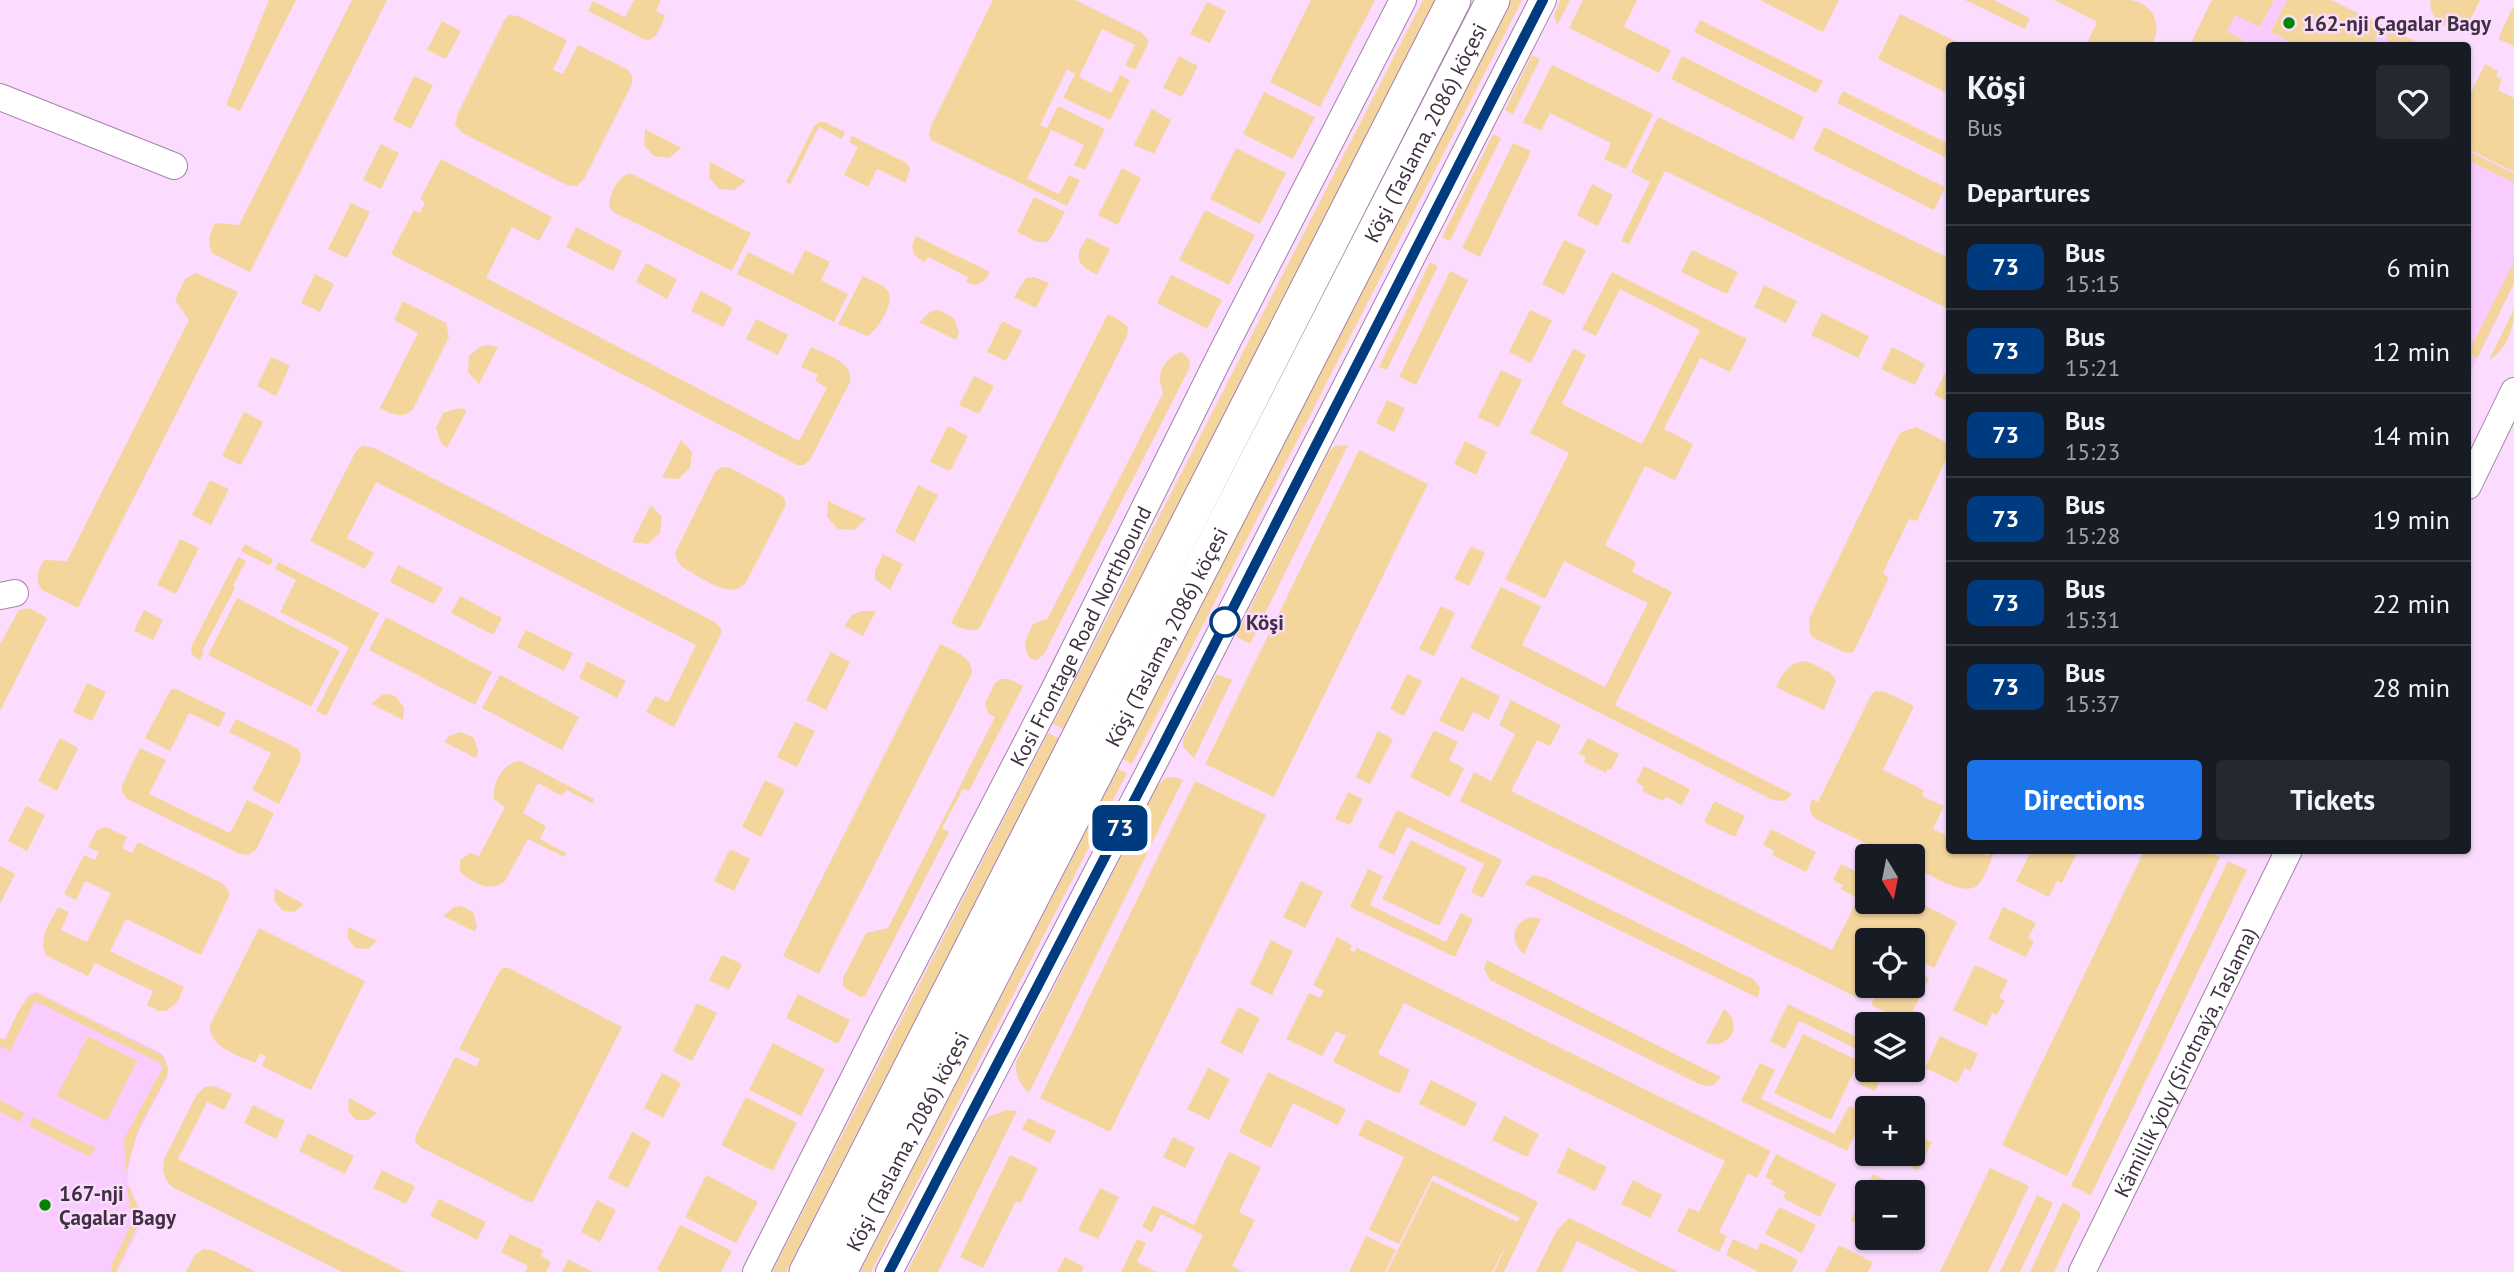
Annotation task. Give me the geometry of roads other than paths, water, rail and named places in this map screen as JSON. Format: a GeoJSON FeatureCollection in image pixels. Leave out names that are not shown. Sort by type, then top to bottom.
{"type":"FeatureCollection","features":[{"type":"Feature","properties":{"kind":"main road","name":"Köşi (Taslama, 2086) köçesi"},"geometry":{"type":"LineString","coordinates":[[806,1272],[1454,0]]}},
{"type":"Feature","properties":{"kind":"main road","name":"Köşi (Taslama, 2086) köçesi"},"geometry":{"type":"LineString","coordinates":[[840,1272],[1493,0]]}},
{"type":"Feature","properties":{"kind":"street","name":"Kosi Frontage Road Northbound"},"geometry":{"type":"LineString","coordinates":[[756,1272],[1403,0]]}},
{"type":"Feature","properties":{"kind":"street"},"geometry":{"type":"LineString","coordinates":[[889,1272],[1160,751],[1543,0]]}},
{"type":"Feature","properties":{"kind":"street"},"geometry":{"type":"LineString","coordinates":[[0,97],[174,166]]}},
{"type":"Feature","properties":{"kind":"street"},"geometry":{"type":"LineString","coordinates":[[2471,480],[2514,391]]}},
{"type":"Feature","properties":{"kind":"street","name":"Kämillik ýoly (Sirotnaýa, Taslama)"},"geometry":{"type":"LineString","coordinates":[[2082,1272],[2287,854]]}},
{"type":"Feature","properties":{"kind":"place","name":"162-nji Çagalar Bagy"},"geometry":{"type":"Point","coordinates":[2289,23]}},
{"type":"Feature","properties":{"kind":"place","name":"Köşi"},"geometry":{"type":"Point","coordinates":[1225,622]}},
{"type":"Feature","properties":{"kind":"place","name":"167-nji Çagalar Bagy"},"geometry":{"type":"Point","coordinates":[45,1205]}}]}
